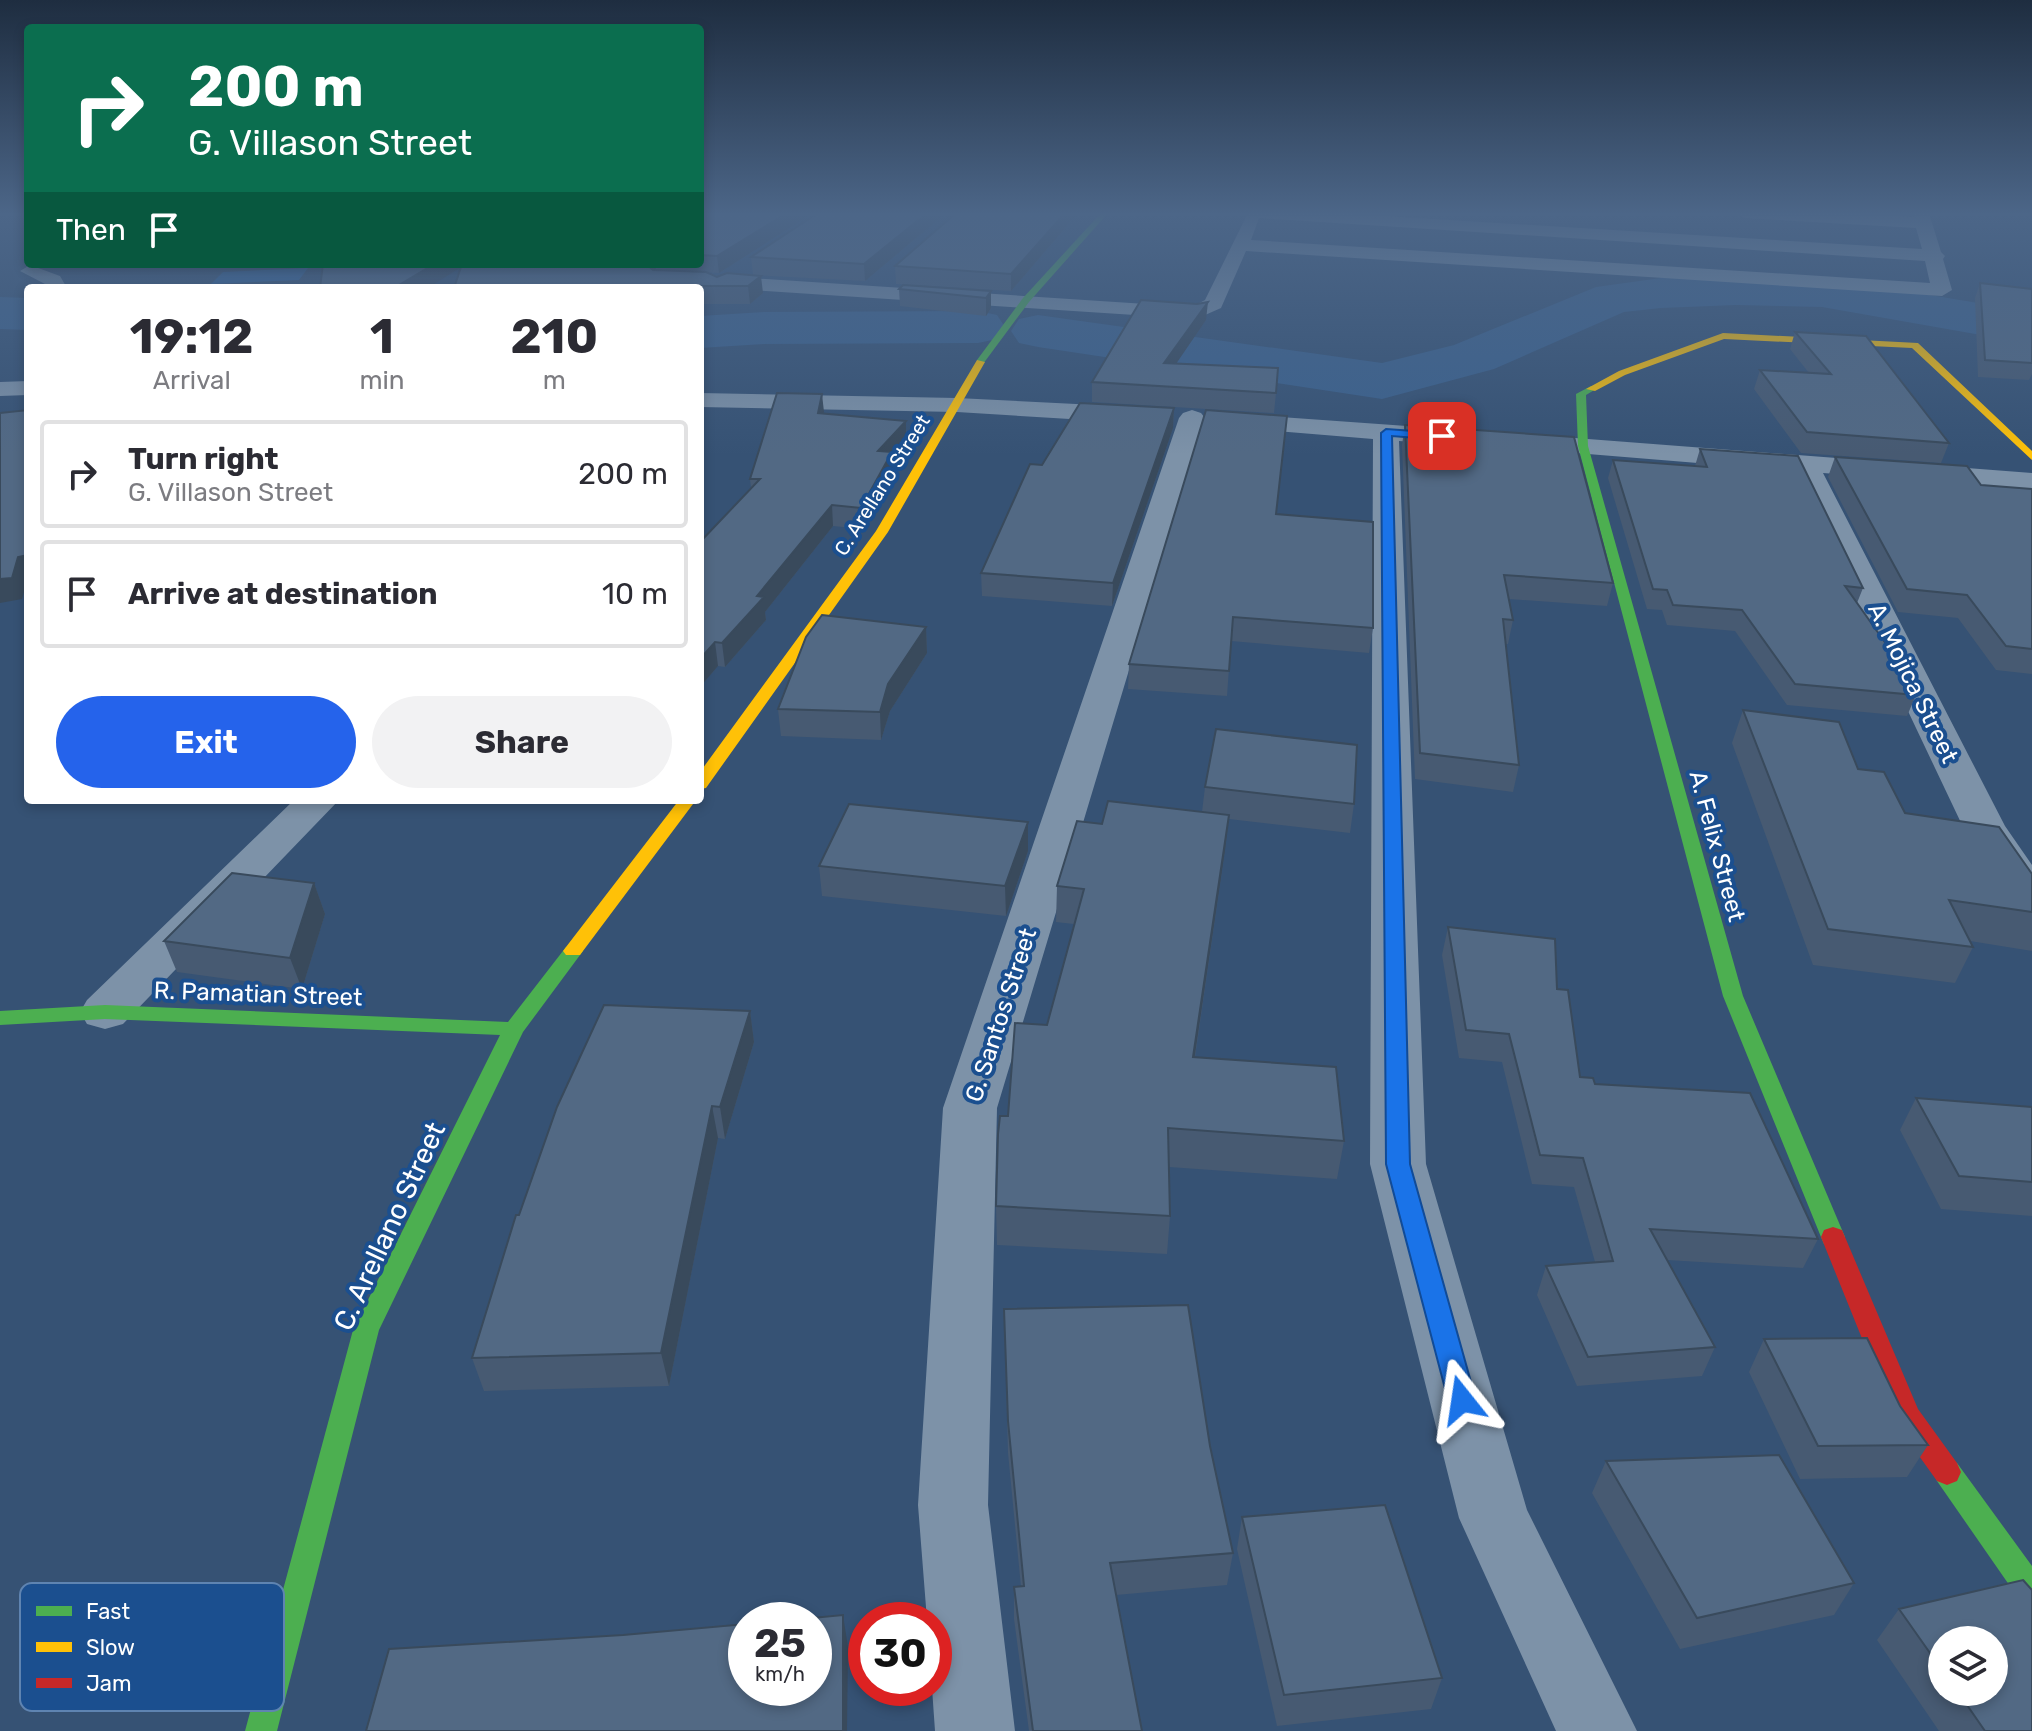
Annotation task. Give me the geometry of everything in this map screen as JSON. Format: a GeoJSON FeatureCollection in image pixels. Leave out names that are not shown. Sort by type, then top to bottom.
{"type":"FeatureCollection","features":[{"type":"Feature","properties":{"kind":"street"},"geometry":{"type":"LineString","coordinates":[[919,294],[1026,300],[1156,313],[1196,313],[1214,304],[1218,294]]}},
{"type":"Feature","properties":{"kind":"street","name":"C. Arellano Street"},"geometry":{"type":"LineString","coordinates":[[704,778],[882,532],[983,357],[1032,294]]}},
{"type":"Feature","properties":{"kind":"street","name":"A. Felix Street"},"geometry":{"type":"LineString","coordinates":[[2032,457],[1915,345],[1723,336],[1622,373],[1581,394],[1583,446],[1733,996],[1907,1416],[2032,1591]]}},
{"type":"Feature","properties":{"kind":"street"},"geometry":{"type":"LineString","coordinates":[[0,389],[24,388]]}},
{"type":"Feature","properties":{"kind":"street"},"geometry":{"type":"LineString","coordinates":[[704,400],[957,405],[1192,418],[2032,481]]}},
{"type":"Feature","properties":{"kind":"street","name":"G. Santos Street"},"geometry":{"type":"LineString","coordinates":[[975,1731],[953,1505],[970,1108],[1192,418]]}},
{"type":"Feature","properties":{"kind":"street"},"geometry":{"type":"LineString","coordinates":[[1386,433],[1398,1164],[1494,1518],[1597,1731]]}},
{"type":"Feature","properties":{"kind":"street","name":"A. Mojica Street"},"geometry":{"type":"LineString","coordinates":[[1804,463],[1984,827],[2032,897]]}},
{"type":"Feature","properties":{"kind":"street"},"geometry":{"type":"LineString","coordinates":[[105,1012],[314,804]]}},
{"type":"Feature","properties":{"kind":"street","name":"C. Arellano Street"},"geometry":{"type":"LineString","coordinates":[[284,1643],[366,1330],[514,1029],[685,804]]}},
{"type":"Feature","properties":{"kind":"street","name":"R. Pamatian Street"},"geometry":{"type":"LineString","coordinates":[[0,1018],[105,1012],[514,1029]]}},
{"type":"Feature","properties":{"kind":"street","name":"C. Arellano Street"},"geometry":{"type":"LineString","coordinates":[[261,1731],[266,1711]]}},
{"type":"Feature","properties":{"kind":"building"},"geometry":{"type":"Polygon","coordinates":[[[945,294],[989,294],[986,298],[945,294]]]}},
{"type":"Feature","properties":{"kind":"building"},"geometry":{"type":"Polygon","coordinates":[[[1981,294],[2032,294],[2032,363],[1985,360],[1981,294]]]}},
{"type":"Feature","properties":{"kind":"building"},"geometry":{"type":"Polygon","coordinates":[[[1141,300],[1208,302],[1164,363],[1278,368],[1276,393],[1092,382],[1141,300]]]}},
{"type":"Feature","properties":{"kind":"building"},"geometry":{"type":"Polygon","coordinates":[[[1795,332],[1866,336],[1949,443],[1807,432],[1760,370],[1831,374],[1795,332]]]}},
{"type":"Feature","properties":{"kind":"building"},"geometry":{"type":"Polygon","coordinates":[[[777,393],[822,394],[818,413],[906,421],[878,451],[892,452],[861,508],[832,505],[757,596],[764,597],[722,643],[715,642],[704,654],[704,538],[760,479],[750,479],[777,393]]]}},
{"type":"Feature","properties":{"kind":"building"},"geometry":{"type":"Polygon","coordinates":[[[1080,403],[1174,408],[1113,583],[981,573],[1030,464],[1042,465],[1080,403]]]}},
{"type":"Feature","properties":{"kind":"building"},"geometry":{"type":"Polygon","coordinates":[[[24,410],[24,556],[18,557],[12,578],[0,579],[0,413],[24,410]]]}},
{"type":"Feature","properties":{"kind":"building"},"geometry":{"type":"Polygon","coordinates":[[[1206,410],[1287,416],[1276,514],[1373,522],[1373,628],[1233,617],[1229,671],[1129,664],[1206,410]]]}},
{"type":"Feature","properties":{"kind":"building"},"geometry":{"type":"Polygon","coordinates":[[[1405,425],[1574,437],[1613,583],[1504,575],[1513,620],[1503,619],[1519,765],[1420,753],[1405,425]]]}},
{"type":"Feature","properties":{"kind":"building"},"geometry":{"type":"Polygon","coordinates":[[[1700,449],[1798,456],[1863,588],[1845,586],[1901,665],[1916,695],[1795,684],[1742,610],[1673,605],[1667,590],[1653,589],[1613,460],[1707,467],[1700,449]]]}},
{"type":"Feature","properties":{"kind":"building"},"geometry":{"type":"Polygon","coordinates":[[[1835,457],[1967,466],[1981,485],[2032,489],[2032,649],[2006,646],[1967,595],[1907,589],[1835,457]]]}},
{"type":"Feature","properties":{"kind":"building"},"geometry":{"type":"Polygon","coordinates":[[[822,615],[926,627],[888,684],[880,712],[778,709],[806,637],[822,615]]]}},
{"type":"Feature","properties":{"kind":"building"},"geometry":{"type":"Polygon","coordinates":[[[1743,710],[1839,722],[1858,769],[1884,772],[1905,813],[1999,827],[2032,874],[2032,912],[1949,900],[1973,947],[1828,929],[1743,710]]]}},
{"type":"Feature","properties":{"kind":"building"},"geometry":{"type":"Polygon","coordinates":[[[1216,729],[1357,745],[1354,804],[1205,787],[1216,729]]]}},
{"type":"Feature","properties":{"kind":"building"},"geometry":{"type":"Polygon","coordinates":[[[1108,801],[1229,815],[1193,1057],[1336,1067],[1344,1141],[1168,1128],[1170,1216],[996,1206],[998,1134],[1000,1116],[1008,1116],[1015,1023],[1047,1025],[1084,889],[1057,886],[1077,821],[1102,824],[1108,801]]]}},
{"type":"Feature","properties":{"kind":"building"},"geometry":{"type":"Polygon","coordinates":[[[849,804],[1028,822],[1005,886],[819,866],[849,804]]]}},
{"type":"Feature","properties":{"kind":"building"},"geometry":{"type":"Polygon","coordinates":[[[232,873],[314,883],[290,958],[164,941],[232,873]]]}},
{"type":"Feature","properties":{"kind":"building"},"geometry":{"type":"Polygon","coordinates":[[[1448,927],[1555,939],[1557,989],[1568,990],[1580,1077],[1593,1078],[1595,1084],[1750,1093],[1818,1239],[1650,1229],[1715,1347],[1588,1357],[1546,1266],[1613,1261],[1583,1158],[1540,1155],[1509,1034],[1466,1030],[1448,927]]]}},
{"type":"Feature","properties":{"kind":"building"},"geometry":{"type":"Polygon","coordinates":[[[604,1005],[750,1011],[720,1107],[712,1106],[661,1353],[472,1358],[516,1215],[519,1215],[557,1107],[604,1005]]]}},
{"type":"Feature","properties":{"kind":"building"},"geometry":{"type":"Polygon","coordinates":[[[1916,1098],[2032,1107],[2032,1182],[1959,1176],[1916,1098]]]}},
{"type":"Feature","properties":{"kind":"building"},"geometry":{"type":"Polygon","coordinates":[[[1188,1305],[1210,1446],[1233,1553],[1110,1563],[1142,1731],[1033,1731],[1014,1587],[1024,1586],[1008,1421],[1004,1309],[1188,1305]]]}},
{"type":"Feature","properties":{"kind":"building"},"geometry":{"type":"Polygon","coordinates":[[[1867,1338],[1900,1406],[1928,1445],[1818,1446],[1764,1339],[1867,1338]]]}},
{"type":"Feature","properties":{"kind":"building"},"geometry":{"type":"Polygon","coordinates":[[[1779,1455],[1854,1583],[1697,1618],[1606,1461],[1779,1455]]]}},
{"type":"Feature","properties":{"kind":"building"},"geometry":{"type":"Polygon","coordinates":[[[1385,1505],[1442,1678],[1284,1695],[1242,1517],[1385,1505]]]}},
{"type":"Feature","properties":{"kind":"building"},"geometry":{"type":"Polygon","coordinates":[[[2023,1580],[2032,1590],[2032,1731],[1985,1731],[1968,1706],[2008,1706],[2008,1626],[1928,1626],[1928,1650],[1899,1609],[2023,1580]]]}},
{"type":"Feature","properties":{"kind":"building"},"geometry":{"type":"Polygon","coordinates":[[[843,1615],[843,1731],[366,1731],[389,1649],[728,1626],[728,1706],[832,1706],[832,1616],[843,1615]]]}},
{"type":"Feature","properties":{"kind":"waterway"},"geometry":{"type":"LineString","coordinates":[[1038,331],[1382,381],[1474,357],[1614,298],[1654,294]]}},
{"type":"Feature","properties":{"kind":"waterway"},"geometry":{"type":"LineString","coordinates":[[1832,294],[2032,328]]}},
{"type":"Feature","properties":{"kind":"waterway"},"geometry":{"type":"LineString","coordinates":[[0,313],[24,314]]}},
{"type":"Feature","properties":{"kind":"waterway"},"geometry":{"type":"LineString","coordinates":[[704,332],[764,328],[978,327]]}},
{"type":"Feature","properties":{"kind":"traffic: fast"},"geometry":{"type":"LineString","coordinates":[[980,362],[1032,294]]}},
{"type":"Feature","properties":{"kind":"traffic: fast"},"geometry":{"type":"LineString","coordinates":[[1591,389],[1581,394],[1583,446],[1733,996],[1833,1237]]}},
{"type":"Feature","properties":{"kind":"traffic: fast"},"geometry":{"type":"LineString","coordinates":[[284,1643],[366,1330],[514,1029],[573,951]]}},
{"type":"Feature","properties":{"kind":"traffic: fast"},"geometry":{"type":"LineString","coordinates":[[0,1018],[105,1012],[514,1029]]}},
{"type":"Feature","properties":{"kind":"traffic: fast"},"geometry":{"type":"LineString","coordinates":[[1947,1472],[2032,1591]]}},
{"type":"Feature","properties":{"kind":"traffic: fast"},"geometry":{"type":"LineString","coordinates":[[261,1731],[266,1711]]}},
{"type":"Feature","properties":{"kind":"traffic: slow"},"geometry":{"type":"LineString","coordinates":[[1591,389],[1622,373],[1723,336],[1915,345],[2032,457]]}},
{"type":"Feature","properties":{"kind":"traffic: slow"},"geometry":{"type":"LineString","coordinates":[[704,778],[882,532],[980,362]]}},
{"type":"Feature","properties":{"kind":"traffic: slow"},"geometry":{"type":"LineString","coordinates":[[573,951],[685,804]]}},
{"type":"Feature","properties":{"kind":"traffic: jam"},"geometry":{"type":"LineString","coordinates":[[1833,1237],[1907,1416],[1947,1472]]}},
{"type":"Feature","properties":{"kind":"route"},"geometry":{"type":"LineString","coordinates":[[1442,436],[1386,433],[1396,1082],[1398,1164],[1462,1400]]}}]}
